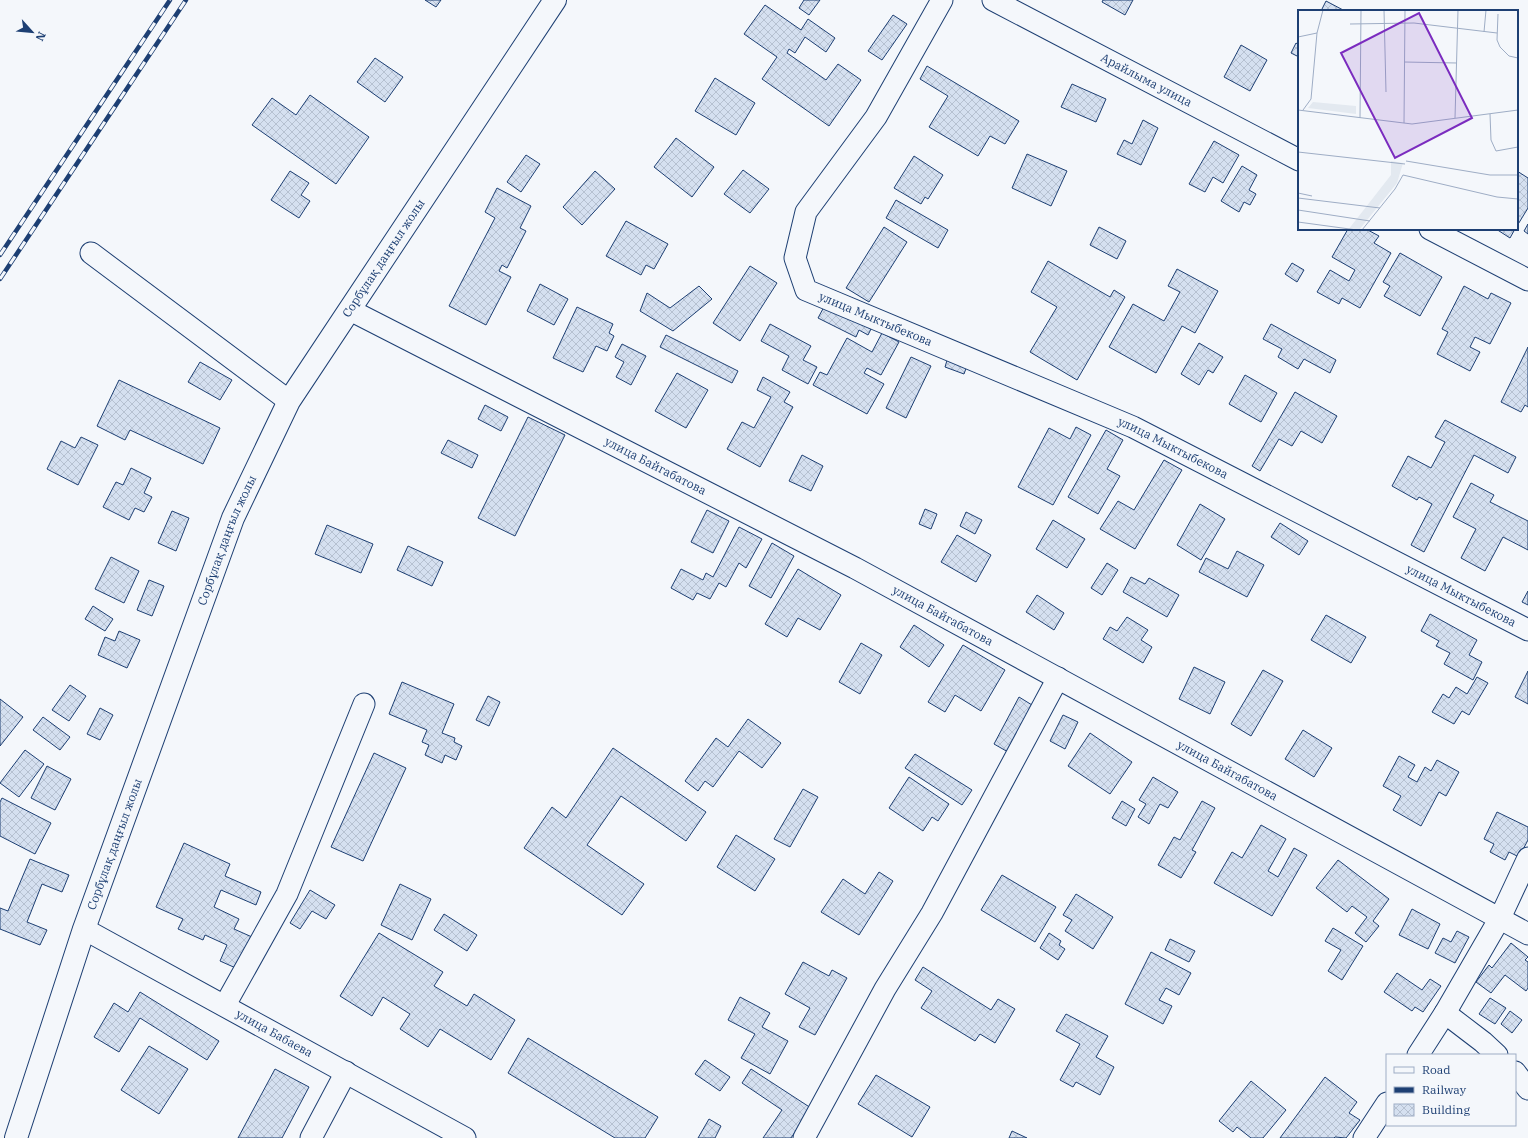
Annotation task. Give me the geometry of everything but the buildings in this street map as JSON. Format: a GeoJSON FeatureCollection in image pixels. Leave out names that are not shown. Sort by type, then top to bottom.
{"type":"FeatureCollection","features":[{"type":"Feature","properties":{"kind":"main road","name":"Сорбұлақ даңғыл жолы"},"geometry":{"type":"LineString","coordinates":[[16,1138],[84,929],[233,518],[289,401],[555,0]]}},
{"type":"Feature","properties":{"kind":"street","name":"улица Мыктыбекова"},"geometry":{"type":"LineString","coordinates":[[942,0],[876,117],[806,212],[795,258],[806,290],[1133,427],[1528,630]]}},
{"type":"Feature","properties":{"kind":"street","name":"Арайлыма улица"},"geometry":{"type":"LineString","coordinates":[[993,0],[1298,159]]}},
{"type":"Feature","properties":{"kind":"street"},"geometry":{"type":"LineString","coordinates":[[1432,230],[1528,280]]}},
{"type":"Feature","properties":{"kind":"street"},"geometry":{"type":"LineString","coordinates":[[91,253],[289,401]]}},
{"type":"Feature","properties":{"kind":"street","name":"улица Байгабатова"},"geometry":{"type":"LineString","coordinates":[[350,310],[855,568],[1528,934]]}},
{"type":"Feature","properties":{"kind":"street"},"geometry":{"type":"LineString","coordinates":[[804,1138],[885,989],[932,913],[1058,678]]}},
{"type":"Feature","properties":{"kind":"street"},"geometry":{"type":"LineString","coordinates":[[225,1005],[287,894],[364,704]]}},
{"type":"Feature","properties":{"kind":"street"},"geometry":{"type":"LineString","coordinates":[[1419,1054],[1445,1013],[1500,918],[1528,858]]}},
{"type":"Feature","properties":{"kind":"street","name":"улица Бабаева"},"geometry":{"type":"LineString","coordinates":[[84,929],[465,1138]]}},
{"type":"Feature","properties":{"kind":"street"},"geometry":{"type":"LineString","coordinates":[[1445,1013],[1483,1042],[1496,1054]]}},
{"type":"Feature","properties":{"kind":"street"},"geometry":{"type":"LineString","coordinates":[[311,1138],[346,1072]]}},
{"type":"Feature","properties":{"kind":"street"},"geometry":{"type":"LineString","coordinates":[[1516,1073],[1528,1089]]}},
{"type":"Feature","properties":{"kind":"street"},"geometry":{"type":"LineString","coordinates":[[1364,1138],[1386,1105]]}},
{"type":"Feature","properties":{"kind":"railway"},"geometry":{"type":"LineString","coordinates":[[0,255],[170,0]]}},
{"type":"Feature","properties":{"kind":"railway"},"geometry":{"type":"LineString","coordinates":[[0,279],[186,0]]}}]}
